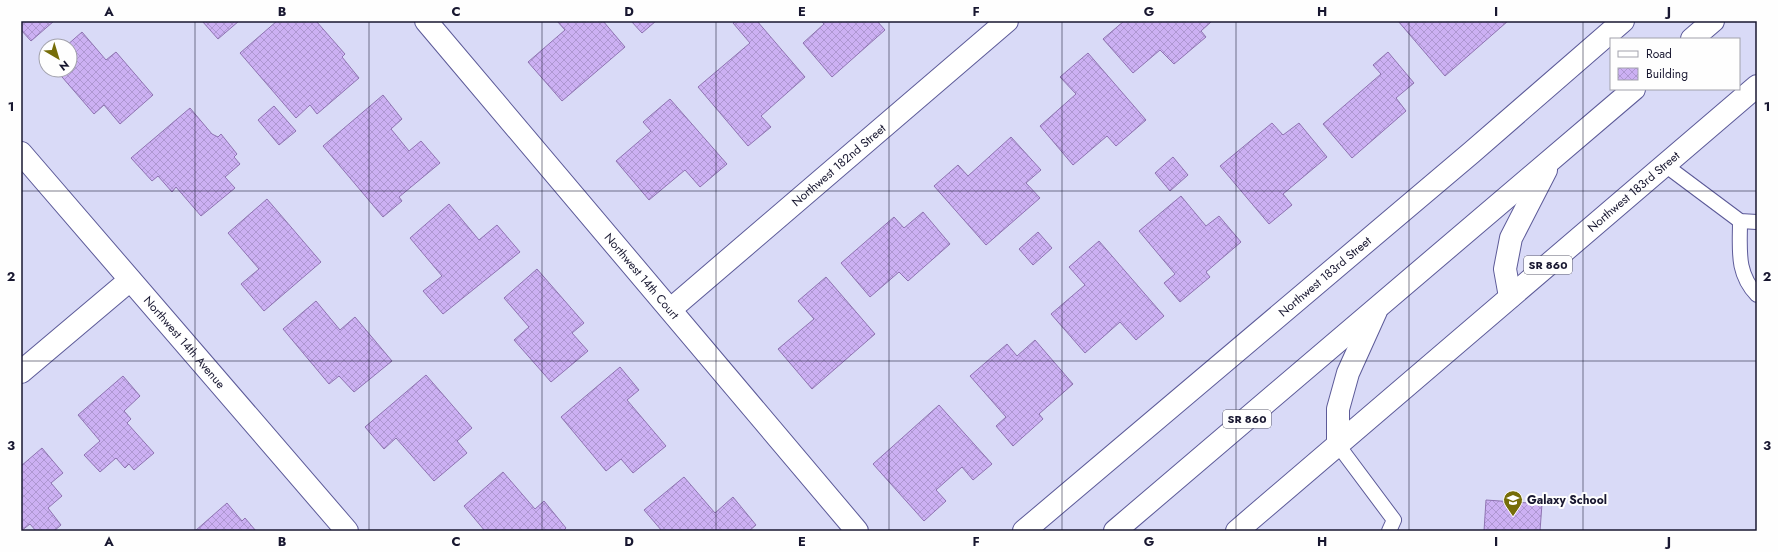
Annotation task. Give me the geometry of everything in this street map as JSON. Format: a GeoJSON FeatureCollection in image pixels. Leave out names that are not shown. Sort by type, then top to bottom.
{"type":"FeatureCollection","features":[{"type":"Feature","properties":{"kind":"street","name":"Northwest 14th Court"},"geometry":{"type":"LineString","coordinates":[[426,21],[857,531]]}},
{"type":"Feature","properties":{"kind":"street","name":"Northwest 182nd Street"},"geometry":{"type":"LineString","coordinates":[[671,310],[1007,21]]}},
{"type":"Feature","properties":{"kind":"street","name":"Northwest 183rd Street"},"geometry":{"type":"LineString","coordinates":[[1024,531],[1471,153],[1623,21]]}},
{"type":"Feature","properties":{"kind":"street"},"geometry":{"type":"LineString","coordinates":[[1693,38],[1713,21]]}},
{"type":"Feature","properties":{"kind":"street","name":"Northwest 183rd Street"},"geometry":{"type":"LineString","coordinates":[[1237,531],[1757,86]]}},
{"type":"Feature","properties":{"kind":"street","name":"SR 860"},"geometry":{"type":"LineString","coordinates":[[1115,531],[1633,90]]}},
{"type":"Feature","properties":{"kind":"street","name":"Northwest 14th Avenue"},"geometry":{"type":"LineString","coordinates":[[21,154],[347,531]]}},
{"type":"Feature","properties":{"kind":"street"},"geometry":{"type":"LineString","coordinates":[[1510,297],[1505,268],[1511,238],[1551,160]]}},
{"type":"Feature","properties":{"kind":"street"},"geometry":{"type":"LineString","coordinates":[[21,372],[130,280]]}},
{"type":"Feature","properties":{"kind":"street"},"geometry":{"type":"LineString","coordinates":[[1338,445],[1338,409],[1348,373],[1379,306]]}},
{"type":"Feature","properties":{"kind":"lane"},"geometry":{"type":"LineString","coordinates":[[1665,165],[1740,221],[1757,222]]}},
{"type":"Feature","properties":{"kind":"lane"},"geometry":{"type":"LineString","coordinates":[[1740,221],[1740,265],[1749,286],[1757,296]]}},
{"type":"Feature","properties":{"kind":"lane"},"geometry":{"type":"LineString","coordinates":[[1338,445],[1394,520],[1389,531]]}},
{"type":"Feature","properties":{"kind":"building"},"geometry":{"type":"Polygon","coordinates":[[[21,21],[54,21],[31,41],[21,30],[21,21]]]}},
{"type":"Feature","properties":{"kind":"building"},"geometry":{"type":"Polygon","coordinates":[[[202,21],[239,21],[218,39],[202,21]]]}},
{"type":"Feature","properties":{"kind":"building"},"geometry":{"type":"Polygon","coordinates":[[[277,21],[316,21],[345,54],[342,57],[359,78],[317,114],[310,105],[296,118],[240,53],[277,21]]]}},
{"type":"Feature","properties":{"kind":"building"},"geometry":{"type":"Polygon","coordinates":[[[557,21],[603,21],[625,47],[562,101],[528,62],[565,30],[557,21]]]}},
{"type":"Feature","properties":{"kind":"building"},"geometry":{"type":"Polygon","coordinates":[[[631,21],[656,21],[642,33],[631,21]]]}},
{"type":"Feature","properties":{"kind":"building"},"geometry":{"type":"Polygon","coordinates":[[[736,21],[757,21],[805,77],[761,116],[771,127],[748,146],[698,87],[750,43],[733,23],[736,21]]]}},
{"type":"Feature","properties":{"kind":"building"},"geometry":{"type":"Polygon","coordinates":[[[821,21],[877,21],[885,30],[832,77],[803,43],[824,24],[821,21]]]}},
{"type":"Feature","properties":{"kind":"building"},"geometry":{"type":"Polygon","coordinates":[[[1124,21],[1212,21],[1201,31],[1206,37],[1174,64],[1160,50],[1133,73],[1103,39],[1124,21]]]}},
{"type":"Feature","properties":{"kind":"building"},"geometry":{"type":"Polygon","coordinates":[[[1398,21],[1508,21],[1445,76],[1398,21]]]}},
{"type":"Feature","properties":{"kind":"building"},"geometry":{"type":"Polygon","coordinates":[[[82,32],[106,60],[116,52],[153,95],[120,124],[104,105],[94,114],[63,78],[78,78],[78,38],[75,38],[82,32]]]}},
{"type":"Feature","properties":{"kind":"building"},"geometry":{"type":"Polygon","coordinates":[[[1388,52],[1414,83],[1396,98],[1406,111],[1352,158],[1323,124],[1381,74],[1373,65],[1388,52]]]}},
{"type":"Feature","properties":{"kind":"building"},"geometry":{"type":"Polygon","coordinates":[[[1088,53],[1146,120],[1116,146],[1107,136],[1073,165],[1040,126],[1076,94],[1060,77],[1088,53]]]}},
{"type":"Feature","properties":{"kind":"building"},"geometry":{"type":"Polygon","coordinates":[[[383,95],[402,119],[391,129],[409,151],[421,141],[440,163],[399,197],[402,201],[383,217],[323,146],[383,95]]]}},
{"type":"Feature","properties":{"kind":"building"},"geometry":{"type":"Polygon","coordinates":[[[670,99],[727,164],[700,187],[685,170],[649,200],[616,161],[651,131],[643,122],[670,99]]]}},
{"type":"Feature","properties":{"kind":"building"},"geometry":{"type":"Polygon","coordinates":[[[274,106],[296,131],[279,145],[258,120],[274,106]]]}},
{"type":"Feature","properties":{"kind":"building"},"geometry":{"type":"Polygon","coordinates":[[[190,108],[212,134],[218,137],[221,134],[237,154],[234,157],[240,164],[225,177],[235,188],[201,216],[176,187],[172,192],[158,176],[152,181],[131,158],[190,108]]]}},
{"type":"Feature","properties":{"kind":"building"},"geometry":{"type":"Polygon","coordinates":[[[1272,123],[1283,135],[1299,123],[1327,157],[1283,194],[1292,205],[1269,224],[1220,166],[1272,123]]]}},
{"type":"Feature","properties":{"kind":"building"},"geometry":{"type":"Polygon","coordinates":[[[1011,137],[1041,170],[1026,183],[1040,198],[986,245],[934,186],[958,165],[968,176],[1011,137]]]}},
{"type":"Feature","properties":{"kind":"building"},"geometry":{"type":"Polygon","coordinates":[[[1173,157],[1188,175],[1170,191],[1155,173],[1173,157]]]}},
{"type":"Feature","properties":{"kind":"building"},"geometry":{"type":"Polygon","coordinates":[[[1181,196],[1206,226],[1219,216],[1241,242],[1206,272],[1210,277],[1180,302],[1164,283],[1175,274],[1139,231],[1181,196]]]}},
{"type":"Feature","properties":{"kind":"building"},"geometry":{"type":"Polygon","coordinates":[[[267,199],[321,262],[264,311],[241,284],[259,269],[228,233],[267,199]]]}},
{"type":"Feature","properties":{"kind":"building"},"geometry":{"type":"Polygon","coordinates":[[[449,204],[479,240],[497,225],[520,252],[443,314],[423,291],[442,276],[410,238],[449,204]]]}},
{"type":"Feature","properties":{"kind":"building"},"geometry":{"type":"Polygon","coordinates":[[[923,212],[950,244],[908,281],[899,272],[870,297],[841,263],[894,217],[904,228],[923,212]]]}},
{"type":"Feature","properties":{"kind":"building"},"geometry":{"type":"Polygon","coordinates":[[[1038,232],[1052,248],[1033,265],[1019,249],[1038,232]]]}},
{"type":"Feature","properties":{"kind":"building"},"geometry":{"type":"Polygon","coordinates":[[[1099,241],[1164,316],[1136,340],[1120,322],[1085,353],[1051,314],[1085,285],[1069,267],[1099,241]]]}},
{"type":"Feature","properties":{"kind":"building"},"geometry":{"type":"Polygon","coordinates":[[[537,269],[584,323],[572,333],[588,351],[551,382],[514,340],[529,327],[504,298],[537,269]]]}},
{"type":"Feature","properties":{"kind":"building"},"geometry":{"type":"Polygon","coordinates":[[[826,277],[875,334],[812,389],[778,349],[814,319],[798,301],[826,277]]]}},
{"type":"Feature","properties":{"kind":"building"},"geometry":{"type":"Polygon","coordinates":[[[316,301],[340,330],[355,317],[392,361],[354,392],[339,376],[329,384],[283,329],[316,301]]]}},
{"type":"Feature","properties":{"kind":"building"},"geometry":{"type":"Polygon","coordinates":[[[1035,340],[1073,384],[1039,414],[1043,419],[1013,446],[996,426],[1006,417],[970,376],[1007,344],[1017,356],[1035,340]]]}},
{"type":"Feature","properties":{"kind":"building"},"geometry":{"type":"Polygon","coordinates":[[[620,367],[639,390],[627,400],[666,446],[633,473],[621,459],[606,471],[561,417],[620,367]]]}},
{"type":"Feature","properties":{"kind":"building"},"geometry":{"type":"Polygon","coordinates":[[[426,375],[472,428],[457,441],[467,453],[434,481],[396,438],[384,449],[365,427],[426,375]]]}},
{"type":"Feature","properties":{"kind":"building"},"geometry":{"type":"Polygon","coordinates":[[[123,376],[140,396],[124,411],[131,419],[127,423],[154,453],[134,470],[129,464],[125,468],[116,458],[100,472],[84,455],[100,441],[78,415],[123,376]]]}},
{"type":"Feature","properties":{"kind":"building"},"geometry":{"type":"Polygon","coordinates":[[[939,405],[992,464],[973,480],[962,467],[936,490],[946,501],[924,521],[873,464],[939,405]]]}},
{"type":"Feature","properties":{"kind":"building"},"geometry":{"type":"Polygon","coordinates":[[[42,448],[63,473],[51,483],[62,496],[48,508],[61,525],[54,531],[36,531],[30,524],[21,531],[21,466],[42,448]]]}},
{"type":"Feature","properties":{"kind":"building"},"geometry":{"type":"Polygon","coordinates":[[[503,472],[535,509],[544,501],[566,528],[563,531],[485,531],[464,506],[503,472]]]}},
{"type":"Feature","properties":{"kind":"building"},"geometry":{"type":"Polygon","coordinates":[[[684,477],[715,513],[733,497],[756,525],[749,531],[662,531],[644,510],[684,477]]]}},
{"type":"Feature","properties":{"kind":"building","name":"Galaxy School"},"geometry":{"type":"Polygon","coordinates":[[[1486,500],[1542,504],[1540,531],[1484,531],[1486,500]]]}},
{"type":"Feature","properties":{"kind":"building"},"geometry":{"type":"Polygon","coordinates":[[[227,503],[242,521],[245,518],[256,531],[195,531],[227,503]]]}},
{"type":"Feature","properties":{"kind":"place","name":"Galaxy School"},"geometry":{"type":"Point","coordinates":[1513,517]}}]}
